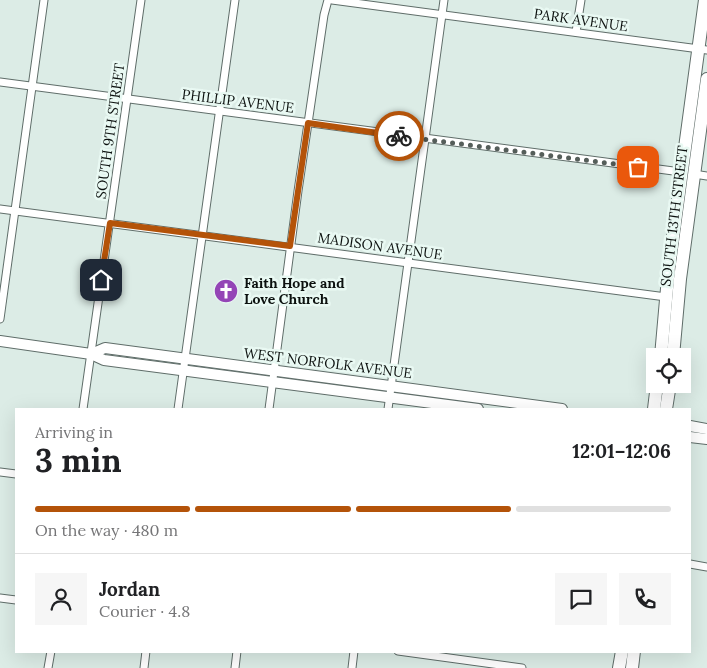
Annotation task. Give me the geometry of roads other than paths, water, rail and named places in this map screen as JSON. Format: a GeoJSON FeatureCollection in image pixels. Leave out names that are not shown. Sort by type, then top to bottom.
{"type":"FeatureCollection","features":[{"type":"Feature","properties":{"kind":"highway","name":"SOUTH 13TH STREET"},"geometry":{"type":"LineString","coordinates":[[662,348],[666,297],[694,174],[705,0]]}},
{"type":"Feature","properties":{"kind":"highway","name":"SOUTH 13TH STREET"},"geometry":{"type":"LineString","coordinates":[[674,348],[680,279],[707,79]]}},
{"type":"Feature","properties":{"kind":"highway"},"geometry":{"type":"LineString","coordinates":[[654,408],[656,393]]}},
{"type":"Feature","properties":{"kind":"highway"},"geometry":{"type":"LineString","coordinates":[[666,408],[669,393]]}},
{"type":"Feature","properties":{"kind":"highway"},"geometry":{"type":"LineString","coordinates":[[619,668],[622,653]]}},
{"type":"Feature","properties":{"kind":"highway"},"geometry":{"type":"LineString","coordinates":[[632,668],[634,653]]}},
{"type":"Feature","properties":{"kind":"main road","name":"WEST NORFOLK AVENUE"},"geometry":{"type":"LineString","coordinates":[[0,341],[91,354],[104,360],[470,408]]}},
{"type":"Feature","properties":{"kind":"main road","name":"WEST NORFOLK AVENUE"},"geometry":{"type":"LineString","coordinates":[[91,354],[105,348],[555,408]]}},
{"type":"Feature","properties":{"kind":"main road"},"geometry":{"type":"LineString","coordinates":[[691,426],[707,428]]}},
{"type":"Feature","properties":{"kind":"main road"},"geometry":{"type":"LineString","coordinates":[[691,437],[707,439]]}},
{"type":"Feature","properties":{"kind":"street"},"geometry":{"type":"LineString","coordinates":[[0,319],[44,0]]}},
{"type":"Feature","properties":{"kind":"street","name":"SOUTH 9TH STREET"},"geometry":{"type":"LineString","coordinates":[[83,408],[141,0]]}},
{"type":"Feature","properties":{"kind":"street"},"geometry":{"type":"LineString","coordinates":[[178,408],[235,0]]}},
{"type":"Feature","properties":{"kind":"street"},"geometry":{"type":"LineString","coordinates":[[269,408],[290,246],[324,15],[330,0]]}},
{"type":"Feature","properties":{"kind":"street","name":"PARK AVENUE"},"geometry":{"type":"LineString","coordinates":[[330,0],[703,49]]}},
{"type":"Feature","properties":{"kind":"street"},"geometry":{"type":"LineString","coordinates":[[388,408],[444,0]]}},
{"type":"Feature","properties":{"kind":"street"},"geometry":{"type":"LineString","coordinates":[[576,32],[580,0]]}},
{"type":"Feature","properties":{"kind":"street","name":"PHILLIP AVENUE"},"geometry":{"type":"LineString","coordinates":[[0,82],[694,174]]}},
{"type":"Feature","properties":{"kind":"street","name":"MADISON AVENUE"},"geometry":{"type":"LineString","coordinates":[[0,209],[666,297]]}},
{"type":"Feature","properties":{"kind":"street"},"geometry":{"type":"LineString","coordinates":[[0,472],[15,474]]}},
{"type":"Feature","properties":{"kind":"street"},"geometry":{"type":"LineString","coordinates":[[691,564],[707,567]]}},
{"type":"Feature","properties":{"kind":"street"},"geometry":{"type":"LineString","coordinates":[[0,598],[15,600]]}},
{"type":"Feature","properties":{"kind":"street"},"geometry":{"type":"LineString","coordinates":[[48,668],[51,653]]}},
{"type":"Feature","properties":{"kind":"street"},"geometry":{"type":"LineString","coordinates":[[144,668],[146,653]]}},
{"type":"Feature","properties":{"kind":"street"},"geometry":{"type":"LineString","coordinates":[[235,668],[237,653]]}},
{"type":"Feature","properties":{"kind":"street"},"geometry":{"type":"LineString","coordinates":[[352,668],[354,653]]}},
{"type":"Feature","properties":{"kind":"street"},"geometry":{"type":"LineString","coordinates":[[413,653],[522,668]]}},
{"type":"Feature","properties":{"kind":"place","name":"Faith Hope and Love Church"},"geometry":{"type":"Point","coordinates":[226,291]}}]}
